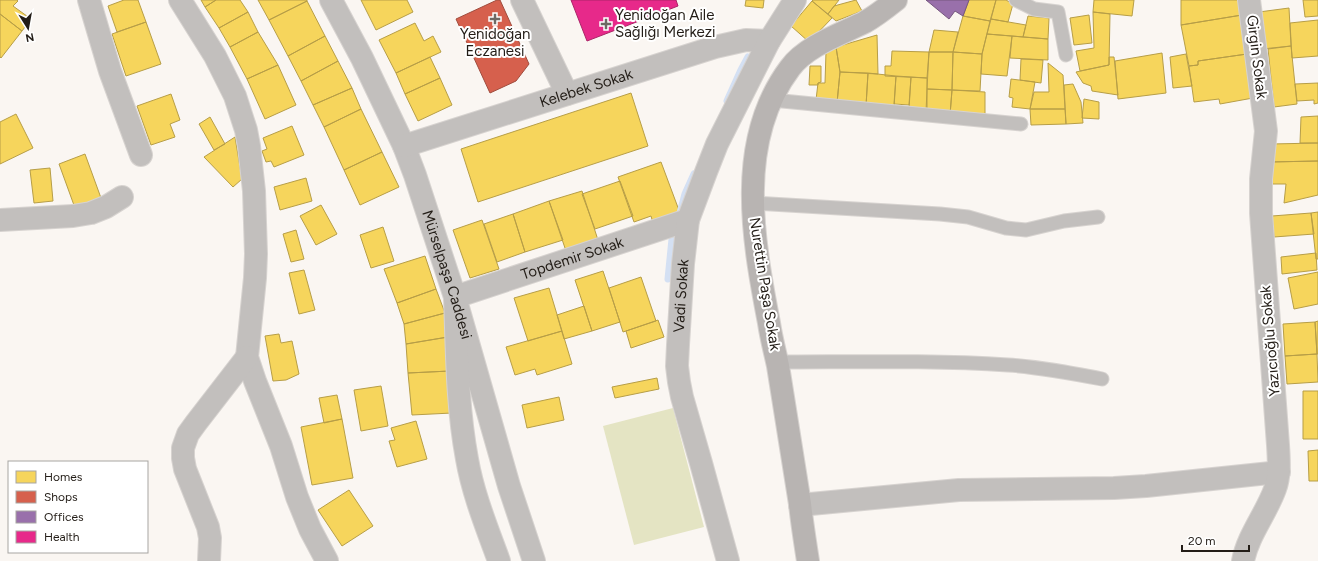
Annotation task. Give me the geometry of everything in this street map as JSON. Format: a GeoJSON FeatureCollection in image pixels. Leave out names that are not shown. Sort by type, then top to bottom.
{"type":"FeatureCollection","features":[{"type":"Feature","properties":{"kind":"street"},"geometry":{"type":"LineString","coordinates":[[89,0],[110,71],[141,155]]}},
{"type":"Feature","properties":{"kind":"street"},"geometry":{"type":"LineString","coordinates":[[180,0],[215,56],[240,111],[249,146],[254,191],[256,254],[256,278],[247,358],[281,446],[297,497],[310,530],[327,561]]}},
{"type":"Feature","properties":{"kind":"street","name":"Mürselpaşa Caddesi"},"geometry":{"type":"LineString","coordinates":[[331,0],[362,58],[404,146],[455,297],[506,479],[534,561]]}},
{"type":"Feature","properties":{"kind":"street"},"geometry":{"type":"LineString","coordinates":[[522,0],[567,94]]}},
{"type":"Feature","properties":{"kind":"street","name":"Vadi Sokak"},"geometry":{"type":"LineString","coordinates":[[728,561],[682,398],[679,382],[678,345],[683,264],[688,220],[717,144],[765,50],[795,0]]}},
{"type":"Feature","properties":{"kind":"street","name":"Nurettin Paşa Sokak"},"geometry":{"type":"LineString","coordinates":[[808,561],[777,362],[759,264],[753,185],[758,134],[778,86],[790,67],[807,52],[830,38],[866,21],[884,10],[896,0]]}},
{"type":"Feature","properties":{"kind":"street","name":"Girgin Sokak"},"geometry":{"type":"LineString","coordinates":[[1250,0],[1264,113]]}},
{"type":"Feature","properties":{"kind":"street","name":"Kelebek Sokak"},"geometry":{"type":"LineString","coordinates":[[404,146],[715,47],[746,40],[765,50]]}},
{"type":"Feature","properties":{"kind":"street"},"geometry":{"type":"LineString","coordinates":[[765,50],[785,74]]}},
{"type":"Feature","properties":{"kind":"street","name":"Yazıcıoğlu Sokak"},"geometry":{"type":"LineString","coordinates":[[1243,561],[1249,543],[1276,488],[1279,472],[1278,438],[1261,212],[1261,179],[1266,131],[1264,113]]}},
{"type":"Feature","properties":{"kind":"street"},"geometry":{"type":"LineString","coordinates":[[0,220],[72,216],[91,213],[106,207],[122,197]]}},
{"type":"Feature","properties":{"kind":"street","name":"Topdemir Sokak"},"geometry":{"type":"LineString","coordinates":[[455,297],[688,220]]}},
{"type":"Feature","properties":{"kind":"street"},"geometry":{"type":"LineString","coordinates":[[455,297],[460,416],[467,461],[476,495],[499,561]]}},
{"type":"Feature","properties":{"kind":"street"},"geometry":{"type":"LineString","coordinates":[[209,561],[210,538],[208,527],[185,469],[183,458],[184,448],[188,434],[247,358]]}},
{"type":"Feature","properties":{"kind":"street"},"geometry":{"type":"LineString","coordinates":[[800,505],[959,490],[1146,486],[1279,472]]}},
{"type":"Feature","properties":{"kind":"lane"},"geometry":{"type":"LineString","coordinates":[[1016,0],[1034,10],[1058,12],[1066,55]]}},
{"type":"Feature","properties":{"kind":"lane"},"geometry":{"type":"LineString","coordinates":[[772,100],[1021,124]]}},
{"type":"Feature","properties":{"kind":"lane"},"geometry":{"type":"LineString","coordinates":[[754,203],[940,214],[968,217],[1006,228],[1026,230],[1064,221],[1098,217]]}},
{"type":"Feature","properties":{"kind":"lane"},"geometry":{"type":"LineString","coordinates":[[777,362],[944,362],[1002,365],[1066,372],[1102,379]]}},
{"type":"Feature","properties":{"kind":"green space"},"geometry":{"type":"Polygon","coordinates":[[[673,408],[704,527],[634,545],[603,426],[673,408]]]}},
{"type":"Feature","properties":{"kind":"building: Homes"},"geometry":{"type":"Polygon","coordinates":[[[0,0],[17,0],[18,1],[13,6],[31,19],[22,31],[0,14],[0,0]]]}},
{"type":"Feature","properties":{"kind":"building: Homes"},"geometry":{"type":"Polygon","coordinates":[[[124,0],[138,0],[146,22],[117,32],[108,6],[124,0]]]}},
{"type":"Feature","properties":{"kind":"building: Homes"},"geometry":{"type":"Polygon","coordinates":[[[201,0],[216,0],[205,7],[201,0]]]}},
{"type":"Feature","properties":{"kind":"building: Homes"},"geometry":{"type":"Polygon","coordinates":[[[216,0],[240,0],[248,12],[219,28],[205,7],[216,0]]]}},
{"type":"Feature","properties":{"kind":"building: Homes"},"geometry":{"type":"Polygon","coordinates":[[[258,0],[307,0],[307,1],[269,20],[258,0]]]}},
{"type":"Feature","properties":{"kind":"building: Homes"},"geometry":{"type":"Polygon","coordinates":[[[361,0],[407,0],[413,12],[376,30],[361,0]]]}},
{"type":"Feature","properties":{"kind":"building: Homes"},"geometry":{"type":"Polygon","coordinates":[[[746,0],[764,0],[763,8],[745,6],[746,0]]]}},
{"type":"Feature","properties":{"kind":"building: Homes"},"geometry":{"type":"Polygon","coordinates":[[[839,0],[828,14],[812,1],[839,0]]]}},
{"type":"Feature","properties":{"kind":"building: Homes"},"geometry":{"type":"Polygon","coordinates":[[[856,0],[862,11],[836,21],[828,14],[834,6],[856,0]]]}},
{"type":"Feature","properties":{"kind":"building: Homes"},"geometry":{"type":"Polygon","coordinates":[[[969,0],[996,0],[990,21],[963,16],[969,0]]]}},
{"type":"Feature","properties":{"kind":"building: Homes"},"geometry":{"type":"Polygon","coordinates":[[[996,0],[1006,0],[1013,4],[1008,22],[991,19],[996,0]]]}},
{"type":"Feature","properties":{"kind":"building: Homes"},"geometry":{"type":"Polygon","coordinates":[[[1094,0],[1134,0],[1132,16],[1093,12],[1094,0]]]}},
{"type":"Feature","properties":{"kind":"building: Homes"},"geometry":{"type":"Polygon","coordinates":[[[1181,0],[1240,0],[1242,15],[1181,25],[1181,0]]]}},
{"type":"Feature","properties":{"kind":"building: Homes"},"geometry":{"type":"Polygon","coordinates":[[[1303,0],[1318,0],[1318,16],[1305,17],[1303,0]]]}},
{"type":"Feature","properties":{"kind":"building: Homes"},"geometry":{"type":"Polygon","coordinates":[[[307,1],[325,36],[288,56],[269,20],[307,1]]]}},
{"type":"Feature","properties":{"kind":"building: Homes"},"geometry":{"type":"Polygon","coordinates":[[[812,1],[832,18],[809,42],[791,26],[812,1]]]}},
{"type":"Feature","properties":{"kind":"building: Homes"},"geometry":{"type":"Polygon","coordinates":[[[1289,8],[1291,46],[1262,49],[1259,12],[1289,8]]]}},
{"type":"Feature","properties":{"kind":"building: Homes"},"geometry":{"type":"Polygon","coordinates":[[[248,12],[258,32],[230,47],[219,28],[248,12]]]}},
{"type":"Feature","properties":{"kind":"building: Homes"},"geometry":{"type":"Polygon","coordinates":[[[1093,12],[1110,14],[1109,65],[1080,71],[1076,51],[1094,48],[1093,12]]]}},
{"type":"Feature","properties":{"kind":"building: Homes"},"geometry":{"type":"Polygon","coordinates":[[[0,14],[22,31],[1,58],[0,57],[0,14]]]}},
{"type":"Feature","properties":{"kind":"building: Homes"},"geometry":{"type":"Polygon","coordinates":[[[1089,15],[1092,43],[1074,45],[1070,18],[1089,15]]]}},
{"type":"Feature","properties":{"kind":"building: Homes"},"geometry":{"type":"Polygon","coordinates":[[[1242,15],[1247,54],[1198,61],[1198,65],[1189,66],[1181,25],[1242,15]]]}},
{"type":"Feature","properties":{"kind":"building: Homes"},"geometry":{"type":"Polygon","coordinates":[[[963,16],[990,21],[982,54],[953,52],[963,16]]]}},
{"type":"Feature","properties":{"kind":"building: Homes"},"geometry":{"type":"Polygon","coordinates":[[[1028,16],[1049,18],[1048,39],[1023,37],[1028,16]]]}},
{"type":"Feature","properties":{"kind":"building: Homes"},"geometry":{"type":"Polygon","coordinates":[[[991,19],[1026,25],[1023,37],[987,34],[991,19]]]}},
{"type":"Feature","properties":{"kind":"building: Homes"},"geometry":{"type":"Polygon","coordinates":[[[1318,20],[1318,56],[1292,58],[1290,23],[1318,20]]]}},
{"type":"Feature","properties":{"kind":"building: Homes"},"geometry":{"type":"Polygon","coordinates":[[[146,22],[161,64],[126,76],[112,34],[146,22]]]}},
{"type":"Feature","properties":{"kind":"building: Homes"},"geometry":{"type":"Polygon","coordinates":[[[415,23],[424,41],[433,36],[441,52],[396,73],[379,40],[415,23]]]}},
{"type":"Feature","properties":{"kind":"building: Homes"},"geometry":{"type":"Polygon","coordinates":[[[934,30],[958,32],[953,52],[929,52],[934,30]]]}},
{"type":"Feature","properties":{"kind":"building: Homes"},"geometry":{"type":"Polygon","coordinates":[[[258,32],[278,65],[247,79],[230,47],[258,32]]]}},
{"type":"Feature","properties":{"kind":"building: Homes"},"geometry":{"type":"Polygon","coordinates":[[[987,34],[1012,36],[1007,76],[981,74],[982,54],[987,34]]]}},
{"type":"Feature","properties":{"kind":"building: Homes"},"geometry":{"type":"Polygon","coordinates":[[[877,35],[878,74],[840,72],[836,47],[877,35]]]}},
{"type":"Feature","properties":{"kind":"building: Homes"},"geometry":{"type":"Polygon","coordinates":[[[325,36],[338,61],[301,81],[288,56],[325,36]]]}},
{"type":"Feature","properties":{"kind":"building: Homes"},"geometry":{"type":"Polygon","coordinates":[[[1012,36],[1048,39],[1048,60],[1010,58],[1012,36]]]}},
{"type":"Feature","properties":{"kind":"building: Homes"},"geometry":{"type":"Polygon","coordinates":[[[1291,46],[1297,104],[1274,107],[1268,49],[1291,46]]]}},
{"type":"Feature","properties":{"kind":"building: Homes"},"geometry":{"type":"Polygon","coordinates":[[[836,47],[840,72],[837,103],[816,100],[818,83],[825,83],[826,52],[836,47]]]}},
{"type":"Feature","properties":{"kind":"building: Homes"},"geometry":{"type":"Polygon","coordinates":[[[892,51],[929,52],[927,78],[885,76],[885,66],[891,66],[892,51]]]}},
{"type":"Feature","properties":{"kind":"building: Homes"},"geometry":{"type":"Polygon","coordinates":[[[929,52],[953,52],[952,90],[927,89],[929,52]]]}},
{"type":"Feature","properties":{"kind":"building: Homes"},"geometry":{"type":"Polygon","coordinates":[[[953,52],[982,54],[980,91],[952,90],[953,52]]]}},
{"type":"Feature","properties":{"kind":"building: Homes"},"geometry":{"type":"Polygon","coordinates":[[[1162,53],[1166,93],[1118,99],[1115,61],[1162,53]]]}},
{"type":"Feature","properties":{"kind":"building: Homes"},"geometry":{"type":"Polygon","coordinates":[[[1186,54],[1192,86],[1173,88],[1170,57],[1186,54]]]}},
{"type":"Feature","properties":{"kind":"building: Homes"},"geometry":{"type":"Polygon","coordinates":[[[1247,54],[1253,98],[1220,104],[1219,99],[1194,102],[1189,66],[1198,65],[1198,61],[1247,54]]]}},
{"type":"Feature","properties":{"kind":"building: Homes"},"geometry":{"type":"Polygon","coordinates":[[[430,57],[440,78],[405,94],[396,73],[430,57]]]}},
{"type":"Feature","properties":{"kind":"building: Homes"},"geometry":{"type":"Polygon","coordinates":[[[1109,57],[1114,57],[1118,95],[1092,91],[1091,86],[1083,83],[1076,72],[1109,65],[1109,57]]]}},
{"type":"Feature","properties":{"kind":"building: Homes"},"geometry":{"type":"Polygon","coordinates":[[[1021,59],[1043,60],[1041,83],[1020,80],[1021,59]]]}},
{"type":"Feature","properties":{"kind":"building: Homes"},"geometry":{"type":"Polygon","coordinates":[[[338,61],[352,88],[313,105],[301,81],[338,61]]]}},
{"type":"Feature","properties":{"kind":"building: Homes"},"geometry":{"type":"Polygon","coordinates":[[[1048,63],[1063,75],[1065,109],[1030,109],[1034,92],[1049,92],[1048,63]]]}},
{"type":"Feature","properties":{"kind":"building: Homes"},"geometry":{"type":"Polygon","coordinates":[[[278,65],[296,105],[265,119],[247,79],[278,65]]]}},
{"type":"Feature","properties":{"kind":"building: Homes"},"geometry":{"type":"Polygon","coordinates":[[[810,66],[821,66],[821,82],[818,83],[818,85],[809,85],[810,66]]]}},
{"type":"Feature","properties":{"kind":"building: Homes"},"geometry":{"type":"Polygon","coordinates":[[[840,72],[868,73],[866,106],[837,103],[840,72]]]}},
{"type":"Feature","properties":{"kind":"building: Homes"},"geometry":{"type":"Polygon","coordinates":[[[868,73],[896,76],[894,108],[866,106],[868,73]]]}},
{"type":"Feature","properties":{"kind":"building: Homes"},"geometry":{"type":"Polygon","coordinates":[[[896,76],[911,77],[909,105],[894,104],[896,76]]]}},
{"type":"Feature","properties":{"kind":"building: Homes"},"geometry":{"type":"Polygon","coordinates":[[[911,77],[927,78],[927,110],[909,109],[911,77]]]}},
{"type":"Feature","properties":{"kind":"building: Homes"},"geometry":{"type":"Polygon","coordinates":[[[440,78],[452,105],[418,121],[405,94],[440,78]]]}},
{"type":"Feature","properties":{"kind":"building: Homes"},"geometry":{"type":"Polygon","coordinates":[[[1011,79],[1035,82],[1030,109],[1012,107],[1013,98],[1009,97],[1011,79]]]}},
{"type":"Feature","properties":{"kind":"building: Homes"},"geometry":{"type":"Polygon","coordinates":[[[1318,83],[1318,103],[1314,104],[1314,100],[1297,101],[1295,84],[1318,83]]]}},
{"type":"Feature","properties":{"kind":"building: Homes"},"geometry":{"type":"Polygon","coordinates":[[[1073,84],[1081,102],[1083,123],[1066,124],[1064,85],[1073,84]]]}},
{"type":"Feature","properties":{"kind":"building: Homes"},"geometry":{"type":"Polygon","coordinates":[[[352,88],[361,109],[324,127],[313,105],[352,88]]]}},
{"type":"Feature","properties":{"kind":"building: Homes"},"geometry":{"type":"Polygon","coordinates":[[[927,89],[952,90],[950,115],[926,112],[927,89]]]}},
{"type":"Feature","properties":{"kind":"building: Homes"},"geometry":{"type":"Polygon","coordinates":[[[952,90],[985,92],[985,118],[950,115],[952,90]]]}},
{"type":"Feature","properties":{"kind":"building: Homes"},"geometry":{"type":"Polygon","coordinates":[[[631,93],[648,146],[478,202],[461,149],[631,93]]]}},
{"type":"Feature","properties":{"kind":"building: Homes"},"geometry":{"type":"Polygon","coordinates":[[[171,94],[180,120],[170,124],[175,137],[151,145],[137,106],[171,94]]]}},
{"type":"Feature","properties":{"kind":"building: Homes"},"geometry":{"type":"Polygon","coordinates":[[[1084,99],[1099,102],[1099,119],[1082,118],[1084,99]]]}},
{"type":"Feature","properties":{"kind":"building: Homes"},"geometry":{"type":"Polygon","coordinates":[[[361,109],[382,152],[344,170],[324,127],[361,109]]]}},
{"type":"Feature","properties":{"kind":"building: Homes"},"geometry":{"type":"Polygon","coordinates":[[[1030,109],[1065,109],[1066,124],[1031,125],[1030,109]]]}},
{"type":"Feature","properties":{"kind":"building: Homes"},"geometry":{"type":"Polygon","coordinates":[[[16,114],[33,148],[0,164],[0,122],[16,114]]]}},
{"type":"Feature","properties":{"kind":"building: Homes"},"geometry":{"type":"Polygon","coordinates":[[[1318,116],[1318,143],[1300,143],[1301,117],[1318,116]]]}},
{"type":"Feature","properties":{"kind":"building: Homes"},"geometry":{"type":"Polygon","coordinates":[[[210,117],[225,144],[214,150],[199,124],[210,117]]]}},
{"type":"Feature","properties":{"kind":"building: Homes"},"geometry":{"type":"Polygon","coordinates":[[[292,126],[304,155],[274,167],[271,161],[266,162],[262,151],[267,149],[263,138],[292,126]]]}},
{"type":"Feature","properties":{"kind":"building: Homes"},"geometry":{"type":"Polygon","coordinates":[[[235,137],[242,179],[233,187],[204,157],[235,137]]]}},
{"type":"Feature","properties":{"kind":"building: Homes"},"geometry":{"type":"Polygon","coordinates":[[[1318,143],[1318,161],[1269,162],[1271,144],[1318,143]]]}},
{"type":"Feature","properties":{"kind":"building: Homes"},"geometry":{"type":"Polygon","coordinates":[[[382,152],[399,187],[360,205],[344,170],[382,152]]]}},
{"type":"Feature","properties":{"kind":"building: Homes"},"geometry":{"type":"Polygon","coordinates":[[[85,154],[101,198],[75,208],[59,164],[85,154]]]}},
{"type":"Feature","properties":{"kind":"building: Homes"},"geometry":{"type":"Polygon","coordinates":[[[1318,161],[1318,195],[1284,203],[1286,184],[1268,184],[1269,162],[1318,161]]]}},
{"type":"Feature","properties":{"kind":"building: Homes"},"geometry":{"type":"Polygon","coordinates":[[[661,162],[680,213],[653,223],[651,216],[634,222],[618,177],[661,162]]]}},
{"type":"Feature","properties":{"kind":"building: Homes"},"geometry":{"type":"Polygon","coordinates":[[[50,168],[53,201],[34,203],[30,170],[50,168]]]}},
{"type":"Feature","properties":{"kind":"building: Homes"},"geometry":{"type":"Polygon","coordinates":[[[306,178],[312,201],[280,210],[274,187],[306,178]]]}},
{"type":"Feature","properties":{"kind":"building: Homes"},"geometry":{"type":"Polygon","coordinates":[[[620,181],[633,216],[595,229],[582,194],[620,181]]]}},
{"type":"Feature","properties":{"kind":"building: Homes"},"geometry":{"type":"Polygon","coordinates":[[[582,191],[598,240],[566,251],[549,201],[582,191]]]}},
{"type":"Feature","properties":{"kind":"building: Homes"},"geometry":{"type":"Polygon","coordinates":[[[549,201],[563,240],[525,252],[513,214],[549,201]]]}},
{"type":"Feature","properties":{"kind":"building: Homes"},"geometry":{"type":"Polygon","coordinates":[[[321,205],[337,234],[316,245],[300,216],[321,205]]]}},
{"type":"Feature","properties":{"kind":"building: Homes"},"geometry":{"type":"Polygon","coordinates":[[[1318,212],[1318,259],[1316,259],[1311,213],[1318,212]]]}},
{"type":"Feature","properties":{"kind":"building: Homes"},"geometry":{"type":"Polygon","coordinates":[[[1311,213],[1314,234],[1274,237],[1272,216],[1311,213]]]}},
{"type":"Feature","properties":{"kind":"building: Homes"},"geometry":{"type":"Polygon","coordinates":[[[513,214],[525,252],[497,262],[484,224],[513,214]]]}},
{"type":"Feature","properties":{"kind":"building: Homes"},"geometry":{"type":"Polygon","coordinates":[[[482,220],[499,269],[470,278],[453,230],[482,220]]]}},
{"type":"Feature","properties":{"kind":"building: Homes"},"geometry":{"type":"Polygon","coordinates":[[[383,227],[394,261],[371,268],[360,235],[383,227]]]}},
{"type":"Feature","properties":{"kind":"building: Homes"},"geometry":{"type":"Polygon","coordinates":[[[296,230],[304,259],[291,262],[283,234],[296,230]]]}},
{"type":"Feature","properties":{"kind":"building: Homes"},"geometry":{"type":"Polygon","coordinates":[[[1316,253],[1317,270],[1282,274],[1281,257],[1316,253]]]}},
{"type":"Feature","properties":{"kind":"building: Homes"},"geometry":{"type":"Polygon","coordinates":[[[425,256],[436,289],[397,303],[384,269],[425,256]]]}},
{"type":"Feature","properties":{"kind":"building: Homes"},"geometry":{"type":"Polygon","coordinates":[[[304,270],[315,310],[299,314],[289,273],[304,270]]]}},
{"type":"Feature","properties":{"kind":"building: Homes"},"geometry":{"type":"Polygon","coordinates":[[[603,271],[620,322],[592,331],[575,280],[603,271]]]}},
{"type":"Feature","properties":{"kind":"building: Homes"},"geometry":{"type":"Polygon","coordinates":[[[1318,272],[1318,304],[1294,309],[1288,278],[1318,272]]]}},
{"type":"Feature","properties":{"kind":"building: Homes"},"geometry":{"type":"Polygon","coordinates":[[[641,277],[656,321],[623,332],[609,288],[641,277]]]}},
{"type":"Feature","properties":{"kind":"building: Homes"},"geometry":{"type":"Polygon","coordinates":[[[549,288],[562,331],[528,341],[514,298],[549,288]]]}},
{"type":"Feature","properties":{"kind":"building: Homes"},"geometry":{"type":"Polygon","coordinates":[[[436,289],[445,313],[404,324],[397,303],[436,289]]]}},
{"type":"Feature","properties":{"kind":"building: Homes"},"geometry":{"type":"Polygon","coordinates":[[[584,306],[592,331],[564,339],[557,315],[584,306]]]}},
{"type":"Feature","properties":{"kind":"building: Homes"},"geometry":{"type":"Polygon","coordinates":[[[445,313],[448,337],[406,344],[404,324],[445,313]]]}},
{"type":"Feature","properties":{"kind":"building: Homes"},"geometry":{"type":"Polygon","coordinates":[[[658,320],[664,337],[631,348],[626,331],[658,320]]]}},
{"type":"Feature","properties":{"kind":"building: Homes"},"geometry":{"type":"Polygon","coordinates":[[[1318,321],[1318,354],[1317,354],[1315,322],[1318,321]]]}},
{"type":"Feature","properties":{"kind":"building: Homes"},"geometry":{"type":"Polygon","coordinates":[[[1315,322],[1317,354],[1285,356],[1283,324],[1315,322]]]}},
{"type":"Feature","properties":{"kind":"building: Homes"},"geometry":{"type":"Polygon","coordinates":[[[562,331],[572,364],[537,375],[535,369],[515,375],[506,347],[562,331]]]}},
{"type":"Feature","properties":{"kind":"building: Homes"},"geometry":{"type":"Polygon","coordinates":[[[279,334],[281,343],[292,341],[299,374],[286,380],[273,381],[265,336],[279,334]]]}},
{"type":"Feature","properties":{"kind":"building: Homes"},"geometry":{"type":"Polygon","coordinates":[[[448,337],[450,371],[408,373],[406,344],[448,337]]]}},
{"type":"Feature","properties":{"kind":"building: Homes"},"geometry":{"type":"Polygon","coordinates":[[[1317,354],[1318,382],[1287,384],[1285,356],[1317,354]]]}},
{"type":"Feature","properties":{"kind":"building: Homes"},"geometry":{"type":"Polygon","coordinates":[[[450,371],[452,413],[412,415],[408,373],[450,371]]]}},
{"type":"Feature","properties":{"kind":"building: Homes"},"geometry":{"type":"Polygon","coordinates":[[[657,378],[659,389],[615,398],[612,387],[657,378]]]}},
{"type":"Feature","properties":{"kind":"building: Homes"},"geometry":{"type":"Polygon","coordinates":[[[381,386],[388,426],[361,431],[354,390],[381,386]]]}},
{"type":"Feature","properties":{"kind":"building: Homes"},"geometry":{"type":"Polygon","coordinates":[[[1303,391],[1318,391],[1318,439],[1303,439],[1303,391]]]}},
{"type":"Feature","properties":{"kind":"building: Homes"},"geometry":{"type":"Polygon","coordinates":[[[337,395],[342,419],[324,423],[319,398],[337,395]]]}},
{"type":"Feature","properties":{"kind":"building: Homes"},"geometry":{"type":"Polygon","coordinates":[[[559,397],[564,420],[527,428],[522,405],[559,397]]]}},
{"type":"Feature","properties":{"kind":"building: Homes"},"geometry":{"type":"Polygon","coordinates":[[[342,419],[353,478],[312,485],[301,427],[342,419]]]}},
{"type":"Feature","properties":{"kind":"building: Homes"},"geometry":{"type":"Polygon","coordinates":[[[416,421],[427,459],[397,467],[389,441],[395,440],[391,428],[416,421]]]}},
{"type":"Feature","properties":{"kind":"building: Homes"},"geometry":{"type":"Polygon","coordinates":[[[1318,450],[1318,481],[1309,481],[1308,451],[1318,450]]]}},
{"type":"Feature","properties":{"kind":"building: Homes"},"geometry":{"type":"Polygon","coordinates":[[[349,490],[373,526],[342,546],[318,510],[349,490]]]}},
{"type":"Feature","properties":{"kind":"building: Shops"},"geometry":{"type":"Polygon","coordinates":[[[500,0],[529,64],[516,81],[490,93],[456,19],[500,0]]]}},
{"type":"Feature","properties":{"kind":"building: Offices"},"geometry":{"type":"Polygon","coordinates":[[[926,0],[969,0],[963,16],[955,11],[949,19],[926,0]]]}},
{"type":"Feature","properties":{"kind":"building: Health","name":"Yenidoğan Aile Sağlığı Merkezi"},"geometry":{"type":"Polygon","coordinates":[[[571,0],[676,0],[678,6],[587,41],[571,0]]]}},
{"type":"Feature","properties":{"kind":"waterway"},"geometry":{"type":"LineString","coordinates":[[727,101],[748,57]]}},
{"type":"Feature","properties":{"kind":"waterway"},"geometry":{"type":"LineString","coordinates":[[680,213],[685,194],[694,174]]}},
{"type":"Feature","properties":{"kind":"waterway"},"geometry":{"type":"LineString","coordinates":[[668,279],[672,239]]}},
{"type":"Feature","properties":{"kind":"place","name":"Yenidoğan Eczanesi"},"geometry":{"type":"Point","coordinates":[495,19]}},
{"type":"Feature","properties":{"kind":"place","name":"Yenidoğan Aile Sağlığı Merkezi"},"geometry":{"type":"Point","coordinates":[606,24]}}]}
